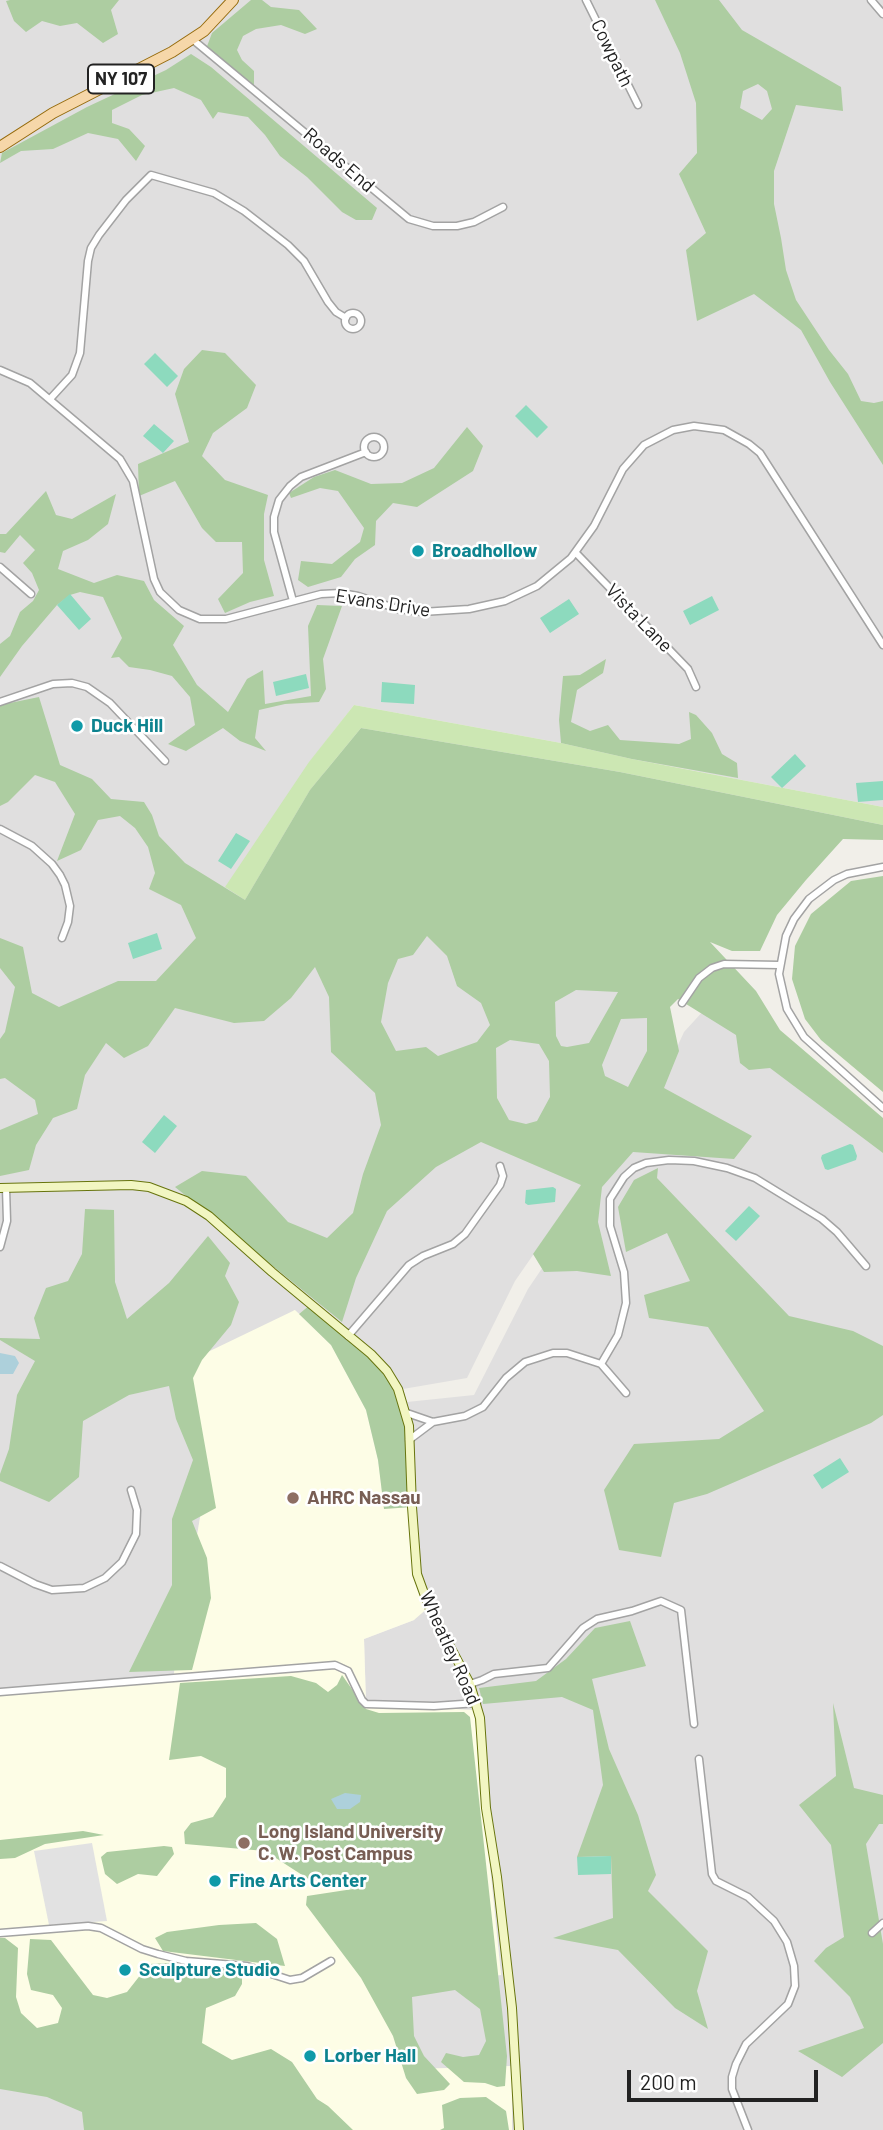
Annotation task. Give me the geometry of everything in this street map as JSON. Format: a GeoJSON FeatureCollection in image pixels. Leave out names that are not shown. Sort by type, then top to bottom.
{"type":"FeatureCollection","features":[{"type":"Feature","properties":{"kind":"main road","name":"NY 107"},"geometry":{"type":"LineString","coordinates":[[0,146],[53,113],[172,52],[204,31],[233,0]]}},
{"type":"Feature","properties":{"kind":"main road","name":"Wheatley Road"},"geometry":{"type":"LineString","coordinates":[[3,1188],[121,1184],[149,1187],[174,1195],[209,1216],[371,1354],[387,1371],[398,1389],[407,1413],[417,1574],[429,1607],[470,1684],[477,1703],[486,1808],[512,2008],[519,2130]]}},
{"type":"Feature","properties":{"kind":"street","name":"Cowpath"},"geometry":{"type":"LineString","coordinates":[[586,0],[638,105]]}},
{"type":"Feature","properties":{"kind":"street"},"geometry":{"type":"LineString","coordinates":[[871,0],[883,14]]}},
{"type":"Feature","properties":{"kind":"street","name":"Roads End"},"geometry":{"type":"LineString","coordinates":[[192,39],[409,219],[433,226],[457,226],[474,222],[503,207]]}},
{"type":"Feature","properties":{"kind":"street"},"geometry":{"type":"LineString","coordinates":[[50,399],[72,375],[79,353],[91,248],[126,200],[151,175],[214,193],[244,211],[304,261],[328,302],[336,312],[346,318]]}},
{"type":"Feature","properties":{"kind":"street","name":"Evans Drive"},"geometry":{"type":"LineString","coordinates":[[0,370],[30,383],[115,455],[127,470],[137,497],[154,579],[167,600],[200,619],[218,620],[321,594],[341,593],[412,611],[469,609],[505,601],[537,586],[576,553],[594,526],[623,469],[644,445],[662,434],[681,428],[709,427],[724,430],[749,444],[769,464],[883,645]]}},
{"type":"Feature","properties":{"kind":"street"},"geometry":{"type":"LineString","coordinates":[[292,601],[274,532],[274,517],[279,500],[300,477],[366,452]]}},
{"type":"Feature","properties":{"kind":"street","name":"Vista Lane"},"geometry":{"type":"LineString","coordinates":[[576,553],[688,668],[696,687]]}},
{"type":"Feature","properties":{"kind":"street"},"geometry":{"type":"LineString","coordinates":[[0,567],[31,594]]}},
{"type":"Feature","properties":{"kind":"street"},"geometry":{"type":"LineString","coordinates":[[0,702],[53,684],[72,683],[87,687],[110,703],[165,761]]}},
{"type":"Feature","properties":{"kind":"street"},"geometry":{"type":"LineString","coordinates":[[0,829],[38,851],[60,875],[69,906],[68,922],[62,938]]}},
{"type":"Feature","properties":{"kind":"street"},"geometry":{"type":"LineString","coordinates":[[883,867],[847,874],[834,880],[809,899],[794,919],[786,936],[779,965],[783,999],[794,1024],[815,1048],[883,1108]]}},
{"type":"Feature","properties":{"kind":"street"},"geometry":{"type":"LineString","coordinates":[[682,1003],[699,978],[712,968],[724,964],[779,965]]}},
{"type":"Feature","properties":{"kind":"street"},"geometry":{"type":"LineString","coordinates":[[601,1364],[618,1335],[626,1303],[624,1272],[610,1226],[610,1199],[624,1177],[634,1168],[646,1163],[694,1161],[727,1168],[755,1178],[835,1230],[866,1266]]}},
{"type":"Feature","properties":{"kind":"street"},"geometry":{"type":"LineString","coordinates":[[348,1336],[409,1265],[453,1244],[465,1234],[503,1180],[500,1166]]}},
{"type":"Feature","properties":{"kind":"street"},"geometry":{"type":"LineString","coordinates":[[0,1247],[7,1221],[3,1188]]}},
{"type":"Feature","properties":{"kind":"street"},"geometry":{"type":"LineString","coordinates":[[407,1413],[433,1422],[456,1419],[477,1411],[516,1369],[536,1357],[567,1353],[601,1364],[626,1393]]}},
{"type":"Feature","properties":{"kind":"street"},"geometry":{"type":"LineString","coordinates":[[409,1440],[433,1422]]}},
{"type":"Feature","properties":{"kind":"street"},"geometry":{"type":"LineString","coordinates":[[0,1566],[52,1590],[84,1588],[98,1582],[122,1562],[136,1534],[137,1510],[131,1490]]}},
{"type":"Feature","properties":{"kind":"street"},"geometry":{"type":"LineString","coordinates":[[470,1684],[494,1674],[548,1668],[583,1628],[597,1619],[661,1601],[681,1610],[695,1724]]}},
{"type":"Feature","properties":{"kind":"street"},"geometry":{"type":"LineString","coordinates":[[0,1692],[335,1665],[348,1671],[366,1704],[434,1706],[477,1703]]}},
{"type":"Feature","properties":{"kind":"street"},"geometry":{"type":"LineString","coordinates":[[699,1759],[712,1874],[716,1881],[748,1897],[774,1921],[787,1942],[794,1966],[795,1986],[788,2004],[746,2044],[732,2077],[732,2089],[748,2130]]}},
{"type":"Feature","properties":{"kind":"street"},"geometry":{"type":"LineString","coordinates":[[872,1933],[883,1923]]}},
{"type":"Feature","properties":{"kind":"street"},"geometry":{"type":"LineString","coordinates":[[0,1933],[88,1926],[101,1928],[158,1954],[186,1961],[247,1966],[290,1980],[302,1978],[331,1961]]}},
{"type":"Feature","properties":{"kind":"shaded area"},"geometry":{"type":"Polygon","coordinates":[[[0,0],[883,0],[883,807],[354,705],[310,762],[561,952],[668,1028],[635,1108],[515,1281],[467,1378],[403,1389],[407,1402],[474,1395],[528,1289],[646,1115],[684,1032],[705,1009],[883,1144],[883,2130],[512,2130],[511,2066],[417,2069],[396,1984],[501,1975],[474,1711],[366,1704],[364,1639],[414,1620],[417,1574],[409,1448],[311,1304],[299,1314],[294,1310],[205,1488],[173,1679],[0,1692],[0,0]]]}},
{"type":"Feature","properties":{"kind":"shaded area","name":"Long Island University C. W. Post Campus"},"geometry":{"type":"Polygon","coordinates":[[[295,1310],[331,1345],[366,1410],[378,1460],[384,1508],[412,1507],[417,1574],[429,1607],[414,1620],[364,1639],[366,1704],[474,1710],[501,1975],[396,1984],[417,2069],[512,2066],[512,2130],[183,2130],[0,2065],[0,1692],[173,1679],[205,1488],[187,1362],[295,1310]]]}},
{"type":"Feature","properties":{"kind":"shaded area"},"geometry":{"type":"Polygon","coordinates":[[[92,1843],[107,1921],[49,1925],[34,1851],[92,1843]]]}},
{"type":"Feature","properties":{"kind":"shaded area"},"geometry":{"type":"Polygon","coordinates":[[[0,2065],[183,2130],[0,2130],[0,2065]]]}},
{"type":"Feature","properties":{"kind":"green space"},"geometry":{"type":"Polygon","coordinates":[[[119,0],[111,10],[118,34],[103,43],[77,23],[60,26],[42,21],[26,32],[14,21],[6,1],[119,0]]]}},
{"type":"Feature","properties":{"kind":"green space"},"geometry":{"type":"Polygon","coordinates":[[[251,0],[262,0],[271,7],[299,10],[317,29],[305,34],[281,25],[256,29],[243,36],[237,50],[242,60],[254,71],[254,86],[206,49],[212,33],[251,0]]]}},
{"type":"Feature","properties":{"kind":"green space"},"geometry":{"type":"Polygon","coordinates":[[[655,0],[719,0],[742,30],[841,87],[843,111],[796,105],[774,171],[774,204],[786,270],[796,300],[848,374],[861,401],[883,401],[883,465],[830,382],[801,330],[754,294],[697,321],[686,250],[706,233],[679,174],[697,153],[696,103],[680,53],[655,0]],[[758,84],[743,91],[740,108],[762,120],[772,109],[767,91],[758,84]]]}},
{"type":"Feature","properties":{"kind":"green space"},"geometry":{"type":"Polygon","coordinates":[[[191,54],[211,67],[377,208],[372,220],[356,220],[342,212],[307,177],[280,156],[248,117],[218,112],[213,119],[201,100],[174,88],[142,95],[112,110],[112,123],[129,129],[145,146],[136,161],[118,139],[88,133],[53,149],[21,151],[0,163],[2,153],[87,107],[166,70],[191,54]]]}},
{"type":"Feature","properties":{"kind":"green space"},"geometry":{"type":"Polygon","coordinates":[[[202,350],[225,353],[256,385],[247,408],[213,433],[202,456],[225,480],[268,495],[264,514],[264,560],[274,596],[250,602],[225,613],[218,599],[243,573],[242,542],[216,542],[202,528],[175,481],[139,496],[138,464],[189,442],[175,394],[184,369],[202,350]]]}},
{"type":"Feature","properties":{"kind":"green space"},"geometry":{"type":"Polygon","coordinates":[[[155,353],[178,376],[167,387],[144,364],[155,353]]]}},
{"type":"Feature","properties":{"kind":"green space"},"geometry":{"type":"Polygon","coordinates":[[[526,405],[548,427],[537,438],[515,416],[526,405]]]}},
{"type":"Feature","properties":{"kind":"green space"},"geometry":{"type":"Polygon","coordinates":[[[154,424],[174,441],[163,453],[143,436],[154,424]]]}},
{"type":"Feature","properties":{"kind":"green space"},"geometry":{"type":"Polygon","coordinates":[[[467,427],[483,446],[473,471],[417,507],[393,503],[376,521],[375,545],[355,559],[341,577],[308,587],[298,580],[301,561],[332,564],[360,542],[364,528],[338,491],[320,488],[291,498],[289,493],[314,477],[335,470],[371,484],[402,483],[434,468],[467,427]]]}},
{"type":"Feature","properties":{"kind":"green space"},"geometry":{"type":"Polygon","coordinates":[[[46,491],[56,515],[72,519],[116,494],[108,524],[88,540],[63,551],[58,569],[94,583],[117,575],[144,581],[154,600],[184,626],[173,645],[197,685],[228,712],[247,679],[263,670],[265,704],[311,696],[308,626],[317,605],[342,606],[323,659],[326,689],[319,702],[285,704],[259,710],[255,738],[266,751],[240,741],[223,728],[186,751],[168,744],[195,725],[190,697],[172,676],[129,667],[119,657],[111,658],[122,638],[103,597],[80,592],[70,595],[57,605],[0,677],[0,644],[10,636],[20,612],[33,601],[39,590],[32,573],[23,563],[35,550],[20,535],[5,553],[0,552],[0,534],[6,534],[46,491]]]}},
{"type":"Feature","properties":{"kind":"green space"},"geometry":{"type":"Polygon","coordinates":[[[70,594],[91,619],[79,630],[57,605],[70,594]]]}},
{"type":"Feature","properties":{"kind":"green space"},"geometry":{"type":"Polygon","coordinates":[[[712,596],[719,610],[690,625],[683,611],[712,596]]]}},
{"type":"Feature","properties":{"kind":"green space"},"geometry":{"type":"Polygon","coordinates":[[[569,599],[579,614],[550,633],[540,618],[569,599]]]}},
{"type":"Feature","properties":{"kind":"green space"},"geometry":{"type":"Polygon","coordinates":[[[606,659],[603,673],[577,690],[571,722],[590,731],[608,725],[620,740],[679,744],[691,739],[689,712],[696,715],[712,733],[722,754],[737,763],[738,778],[561,743],[559,720],[563,676],[580,675],[606,659]]]}},
{"type":"Feature","properties":{"kind":"green space"},"geometry":{"type":"Polygon","coordinates":[[[306,674],[309,688],[276,696],[273,682],[306,674]]]}},
{"type":"Feature","properties":{"kind":"green space"},"geometry":{"type":"Polygon","coordinates":[[[382,682],[415,685],[414,704],[381,702],[382,682]]]}},
{"type":"Feature","properties":{"kind":"green space"},"geometry":{"type":"Polygon","coordinates":[[[39,697],[60,765],[92,779],[111,799],[144,802],[159,836],[185,863],[245,900],[310,790],[361,728],[620,772],[883,825],[883,840],[843,839],[777,915],[760,951],[732,951],[710,942],[756,991],[780,1030],[883,1118],[883,1153],[770,1068],[749,1070],[740,1063],[736,1035],[678,999],[670,1007],[679,1051],[664,1088],[752,1136],[734,1159],[633,1152],[602,1187],[598,1222],[611,1276],[577,1271],[544,1272],[533,1254],[581,1185],[481,1142],[436,1167],[387,1211],[356,1278],[342,1322],[175,1187],[202,1171],[246,1176],[288,1222],[327,1238],[353,1213],[363,1174],[381,1125],[375,1093],[331,1052],[329,997],[315,967],[291,998],[264,1021],[234,1023],[175,1008],[148,1046],[124,1058],[106,1043],[85,1075],[77,1109],[53,1118],[36,1145],[29,1170],[0,1176],[0,1130],[38,1114],[35,1100],[5,1078],[0,1079],[0,1039],[5,1032],[15,987],[0,968],[0,938],[23,947],[32,993],[59,1007],[118,981],[156,981],[196,938],[181,905],[149,889],[155,873],[148,847],[135,828],[120,816],[98,820],[81,850],[57,861],[75,814],[55,782],[35,775],[8,802],[0,806],[0,705],[39,697]],[[427,936],[413,955],[398,959],[388,983],[381,1022],[396,1051],[426,1047],[438,1056],[477,1042],[490,1025],[481,1003],[457,986],[447,956],[427,936]],[[576,990],[555,1002],[556,1036],[561,1046],[567,1047],[589,1043],[618,992],[576,990]],[[647,1018],[621,1019],[602,1065],[605,1076],[628,1087],[647,1051],[647,1018]],[[510,1040],[496,1048],[497,1098],[509,1120],[526,1124],[537,1121],[550,1097],[549,1061],[539,1044],[510,1040]]]}},
{"type":"Feature","properties":{"kind":"green space"},"geometry":{"type":"Polygon","coordinates":[[[354,705],[883,807],[883,825],[620,772],[361,728],[310,790],[245,900],[225,887],[309,762],[354,705]]]}},
{"type":"Feature","properties":{"kind":"green space"},"geometry":{"type":"Polygon","coordinates":[[[795,754],[806,766],[782,788],[771,777],[795,754]]]}},
{"type":"Feature","properties":{"kind":"green space"},"geometry":{"type":"Polygon","coordinates":[[[883,781],[883,800],[858,802],[856,783],[883,781]]]}},
{"type":"Feature","properties":{"kind":"green space"},"geometry":{"type":"Polygon","coordinates":[[[236,833],[250,841],[231,869],[218,861],[236,833]]]}},
{"type":"Feature","properties":{"kind":"green space"},"geometry":{"type":"Polygon","coordinates":[[[883,876],[883,1092],[821,1040],[805,1019],[792,979],[795,946],[811,914],[851,881],[883,876]]]}},
{"type":"Feature","properties":{"kind":"green space"},"geometry":{"type":"Polygon","coordinates":[[[157,933],[162,949],[133,959],[128,943],[157,933]]]}},
{"type":"Feature","properties":{"kind":"green space"},"geometry":{"type":"Polygon","coordinates":[[[164,1115],[177,1126],[155,1153],[142,1142],[164,1115]]]}},
{"type":"Feature","properties":{"kind":"green space"},"geometry":{"type":"Polygon","coordinates":[[[853,1145],[856,1160],[825,1169],[822,1155],[853,1145]]]}},
{"type":"Feature","properties":{"kind":"green space"},"geometry":{"type":"Polygon","coordinates":[[[658,1168],[657,1178],[789,1316],[853,1331],[883,1346],[883,1415],[871,1423],[707,1494],[674,1503],[661,1557],[619,1550],[604,1490],[634,1444],[719,1439],[764,1411],[708,1327],[649,1318],[644,1295],[690,1281],[667,1233],[626,1252],[618,1207],[634,1180],[658,1168]]]}},
{"type":"Feature","properties":{"kind":"green space"},"geometry":{"type":"Polygon","coordinates":[[[556,1189],[555,1202],[525,1203],[526,1190],[556,1189]]]}},
{"type":"Feature","properties":{"kind":"green space"},"geometry":{"type":"Polygon","coordinates":[[[749,1206],[760,1216],[736,1241],[725,1231],[749,1206]]]}},
{"type":"Feature","properties":{"kind":"green space"},"geometry":{"type":"Polygon","coordinates":[[[85,1209],[114,1210],[115,1282],[127,1319],[169,1283],[208,1236],[230,1263],[225,1276],[239,1302],[231,1325],[202,1360],[193,1378],[216,1508],[192,1521],[207,1558],[211,1598],[192,1670],[129,1672],[172,1585],[172,1519],[193,1460],[176,1419],[169,1386],[129,1395],[83,1421],[79,1477],[49,1502],[0,1481],[9,1449],[17,1395],[35,1361],[0,1338],[40,1339],[34,1318],[46,1288],[68,1281],[82,1254],[85,1209]]]}},
{"type":"Feature","properties":{"kind":"green space"},"geometry":{"type":"Polygon","coordinates":[[[311,1304],[371,1354],[403,1401],[412,1507],[384,1509],[378,1460],[366,1410],[331,1345],[299,1314],[311,1304]]]}},
{"type":"Feature","properties":{"kind":"green space"},"geometry":{"type":"Polygon","coordinates":[[[840,1458],[849,1472],[822,1489],[813,1475],[840,1458]]]}},
{"type":"Feature","properties":{"kind":"green space"},"geometry":{"type":"Polygon","coordinates":[[[630,1621],[646,1666],[592,1679],[609,1749],[638,1815],[656,1875],[648,1891],[708,1951],[697,1991],[708,2029],[675,2008],[618,1950],[553,1938],[613,1918],[611,1856],[577,1857],[603,1785],[593,1710],[562,1697],[483,1704],[479,1688],[536,1681],[566,1659],[595,1628],[630,1621]]]}},
{"type":"Feature","properties":{"kind":"green space"},"geometry":{"type":"Polygon","coordinates":[[[342,1675],[366,1709],[379,1713],[464,1712],[470,1717],[507,2056],[505,2086],[464,2082],[441,2062],[446,2053],[463,2057],[479,2055],[486,2041],[480,2009],[455,1990],[412,1997],[414,2036],[424,2056],[450,2084],[444,2090],[417,2094],[406,2078],[393,2036],[361,1978],[306,1905],[307,1896],[353,1889],[313,1882],[265,1851],[185,1844],[184,1832],[191,1823],[213,1817],[226,1797],[226,1768],[201,1756],[169,1760],[180,1683],[291,1676],[316,1683],[328,1692],[337,1685],[342,1675]]]}},
{"type":"Feature","properties":{"kind":"green space"},"geometry":{"type":"Polygon","coordinates":[[[833,1703],[854,1788],[883,1795],[883,1824],[879,1824],[866,1844],[883,1944],[883,2043],[842,2077],[798,2051],[864,2028],[850,1997],[814,1961],[826,1948],[844,1937],[831,1845],[799,1805],[836,1776],[833,1703]]]}},
{"type":"Feature","properties":{"kind":"green space"},"geometry":{"type":"Polygon","coordinates":[[[83,1831],[104,1835],[45,1844],[15,1858],[0,1859],[0,1840],[83,1831]]]}},
{"type":"Feature","properties":{"kind":"green space"},"geometry":{"type":"Polygon","coordinates":[[[172,1847],[174,1854],[157,1876],[138,1874],[117,1884],[105,1874],[101,1857],[107,1852],[172,1847]]]}},
{"type":"Feature","properties":{"kind":"green space"},"geometry":{"type":"Polygon","coordinates":[[[611,1856],[611,1874],[578,1875],[577,1857],[611,1856]]]}},
{"type":"Feature","properties":{"kind":"green space"},"geometry":{"type":"Polygon","coordinates":[[[256,1923],[277,1939],[285,1966],[163,1951],[155,1938],[167,1932],[256,1923]]]}},
{"type":"Feature","properties":{"kind":"green space"},"geometry":{"type":"Polygon","coordinates":[[[0,1938],[5,1938],[18,1948],[16,1997],[21,2013],[37,2028],[58,2023],[62,2008],[53,1995],[31,1990],[27,1974],[30,1939],[51,1940],[93,1995],[107,1998],[127,1992],[149,1964],[170,1963],[242,1971],[242,1984],[235,1996],[206,2008],[202,2043],[232,2060],[271,2049],[292,2062],[317,2099],[353,2130],[84,2130],[82,2112],[47,2097],[0,2089],[0,1938]]]}},
{"type":"Feature","properties":{"kind":"green space"},"geometry":{"type":"Polygon","coordinates":[[[486,2097],[506,2111],[509,2130],[440,2130],[444,2128],[442,2105],[460,2098],[486,2097]]]}},
{"type":"Feature","properties":{"kind":"water"},"geometry":{"type":"Polygon","coordinates":[[[0,1353],[15,1356],[19,1363],[13,1374],[0,1374],[0,1353]]]}},
{"type":"Feature","properties":{"kind":"water"},"geometry":{"type":"Polygon","coordinates":[[[345,1793],[361,1795],[360,1802],[350,1809],[337,1809],[331,1799],[345,1793]]]}},
{"type":"Feature","properties":{"kind":"place","name":"Broadhollow"},"geometry":{"type":"Point","coordinates":[418,551]}},
{"type":"Feature","properties":{"kind":"place","name":"Duck Hill"},"geometry":{"type":"Point","coordinates":[77,726]}},
{"type":"Feature","properties":{"kind":"place","name":"AHRC Nassau"},"geometry":{"type":"Point","coordinates":[293,1498]}},
{"type":"Feature","properties":{"kind":"place","name":"Long Island University C. W. Post Campus"},"geometry":{"type":"Point","coordinates":[244,1843]}},
{"type":"Feature","properties":{"kind":"place","name":"Fine Arts Center"},"geometry":{"type":"Point","coordinates":[215,1881]}},
{"type":"Feature","properties":{"kind":"place","name":"Sculpture Studio"},"geometry":{"type":"Point","coordinates":[125,1970]}},
{"type":"Feature","properties":{"kind":"place","name":"Lorber Hall"},"geometry":{"type":"Point","coordinates":[310,2056]}}]}
